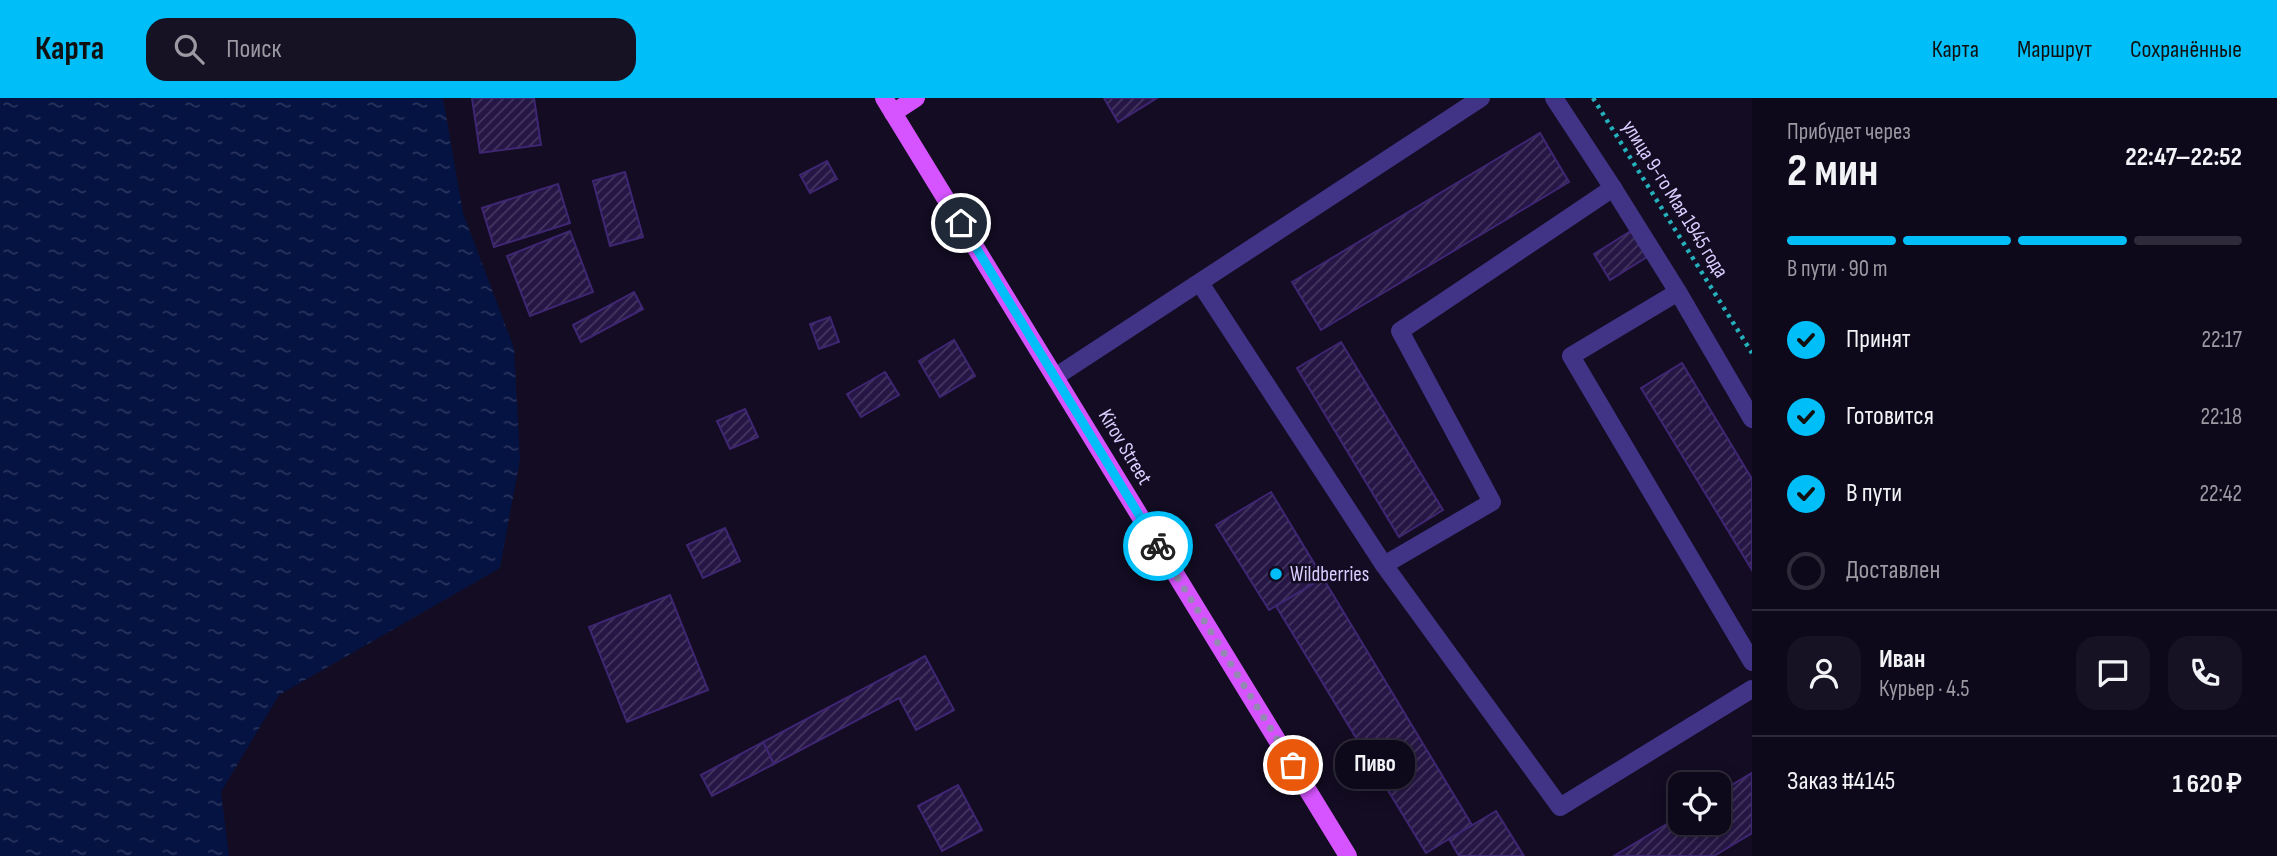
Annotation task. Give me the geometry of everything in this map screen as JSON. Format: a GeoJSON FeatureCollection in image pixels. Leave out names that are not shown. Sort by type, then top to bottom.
{"type":"FeatureCollection","features":[{"type":"Feature","properties":{"kind":"main road"},"geometry":{"type":"LineString","coordinates":[[889,105],[916,98]]}},
{"type":"Feature","properties":{"kind":"main road","name":"Kirov Street"},"geometry":{"type":"LineString","coordinates":[[889,105],[1348,856]]}},
{"type":"Feature","properties":{"kind":"lane"},"geometry":{"type":"LineString","coordinates":[[1055,377],[1481,98]]}},
{"type":"Feature","properties":{"kind":"lane"},"geometry":{"type":"LineString","coordinates":[[1554,98],[1678,292],[1752,419]]}},
{"type":"Feature","properties":{"kind":"lane"},"geometry":{"type":"LineString","coordinates":[[1384,565],[1492,502],[1400,331],[1613,188]]}},
{"type":"Feature","properties":{"kind":"lane"},"geometry":{"type":"LineString","coordinates":[[1200,283],[1384,565],[1560,807],[1752,689]]}},
{"type":"Feature","properties":{"kind":"lane"},"geometry":{"type":"LineString","coordinates":[[1678,292],[1571,356],[1752,662]]}},
{"type":"Feature","properties":{"kind":"path","name":"улица 9-го Мая 1945 года"},"geometry":{"type":"LineString","coordinates":[[1593,98],[1752,353]]}},
{"type":"Feature","properties":{"kind":"water"},"geometry":{"type":"Polygon","coordinates":[[[0,98],[443,98],[463,213],[514,348],[520,459],[500,568],[279,695],[221,792],[229,856],[0,856],[0,98]]]}},
{"type":"Feature","properties":{"kind":"building"},"geometry":{"type":"Polygon","coordinates":[[[472,98],[534,98],[541,145],[480,153],[472,98]]]}},
{"type":"Feature","properties":{"kind":"building"},"geometry":{"type":"Polygon","coordinates":[[[1104,98],[1157,98],[1118,122],[1104,98]]]}},
{"type":"Feature","properties":{"kind":"building"},"geometry":{"type":"Polygon","coordinates":[[[1540,133],[1569,182],[1321,330],[1292,282],[1540,133]]]}},
{"type":"Feature","properties":{"kind":"building"},"geometry":{"type":"Polygon","coordinates":[[[827,161],[837,179],[810,193],[800,175],[827,161]]]}},
{"type":"Feature","properties":{"kind":"building"},"geometry":{"type":"Polygon","coordinates":[[[625,172],[643,237],[610,246],[593,181],[625,172]]]}},
{"type":"Feature","properties":{"kind":"building"},"geometry":{"type":"Polygon","coordinates":[[[558,184],[570,223],[494,247],[482,208],[558,184]]]}},
{"type":"Feature","properties":{"kind":"building"},"geometry":{"type":"Polygon","coordinates":[[[570,231],[593,292],[530,316],[507,256],[570,231]]]}},
{"type":"Feature","properties":{"kind":"building"},"geometry":{"type":"Polygon","coordinates":[[[1631,231],[1647,257],[1610,280],[1594,254],[1631,231]]]}},
{"type":"Feature","properties":{"kind":"building"},"geometry":{"type":"Polygon","coordinates":[[[634,292],[643,309],[581,342],[573,325],[634,292]]]}},
{"type":"Feature","properties":{"kind":"building"},"geometry":{"type":"Polygon","coordinates":[[[830,317],[839,342],[819,349],[810,324],[830,317]]]}},
{"type":"Feature","properties":{"kind":"building"},"geometry":{"type":"Polygon","coordinates":[[[954,340],[975,376],[940,397],[919,361],[954,340]]]}},
{"type":"Feature","properties":{"kind":"building"},"geometry":{"type":"Polygon","coordinates":[[[1341,342],[1443,510],[1399,537],[1297,368],[1341,342]]]}},
{"type":"Feature","properties":{"kind":"building"},"geometry":{"type":"Polygon","coordinates":[[[1682,363],[1752,479],[1752,570],[1641,388],[1682,363]]]}},
{"type":"Feature","properties":{"kind":"building"},"geometry":{"type":"Polygon","coordinates":[[[885,372],[899,395],[861,417],[847,394],[885,372]]]}},
{"type":"Feature","properties":{"kind":"building"},"geometry":{"type":"Polygon","coordinates":[[[745,409],[758,437],[730,449],[717,421],[745,409]]]}},
{"type":"Feature","properties":{"kind":"building"},"geometry":{"type":"Polygon","coordinates":[[[1271,492],[1323,578],[1269,610],[1216,525],[1271,492]]]}},
{"type":"Feature","properties":{"kind":"building"},"geometry":{"type":"Polygon","coordinates":[[[725,528],[740,561],[703,578],[687,545],[725,528]]]}},
{"type":"Feature","properties":{"kind":"building"},"geometry":{"type":"Polygon","coordinates":[[[1323,578],[1472,825],[1426,853],[1276,606],[1323,578]]]}},
{"type":"Feature","properties":{"kind":"building"},"geometry":{"type":"Polygon","coordinates":[[[670,595],[708,690],[627,722],[589,627],[670,595]]]}},
{"type":"Feature","properties":{"kind":"building"},"geometry":{"type":"Polygon","coordinates":[[[925,656],[954,710],[916,730],[899,698],[774,764],[763,742],[925,656]]]}},
{"type":"Feature","properties":{"kind":"building"},"geometry":{"type":"Polygon","coordinates":[[[763,742],[774,764],[712,796],[701,775],[763,742]]]}},
{"type":"Feature","properties":{"kind":"building"},"geometry":{"type":"Polygon","coordinates":[[[1752,773],[1752,833],[1714,856],[1614,856],[1668,823],[1668,835],[1731,835],[1731,785],[1752,773]]]}},
{"type":"Feature","properties":{"kind":"building"},"geometry":{"type":"Polygon","coordinates":[[[958,785],[982,830],[942,851],[918,806],[958,785]]]}},
{"type":"Feature","properties":{"kind":"building"},"geometry":{"type":"Polygon","coordinates":[[[1496,811],[1524,856],[1459,856],[1449,839],[1496,811]]]}},
{"type":"Feature","properties":{"kind":"way so far"},"geometry":{"type":"LineString","coordinates":[[1158,546],[1293,765]]}},
{"type":"Feature","properties":{"kind":"place","name":"Wildberries"},"geometry":{"type":"Point","coordinates":[1276,574]}},
{"type":"Feature","properties":{"kind":"place","name":"Пиво"},"geometry":{"type":"Point","coordinates":[1293,765]}},
{"type":"Feature","properties":{"kind":"route"},"geometry":{"type":"LineString","coordinates":[[961,223],[1158,546]]}}]}
